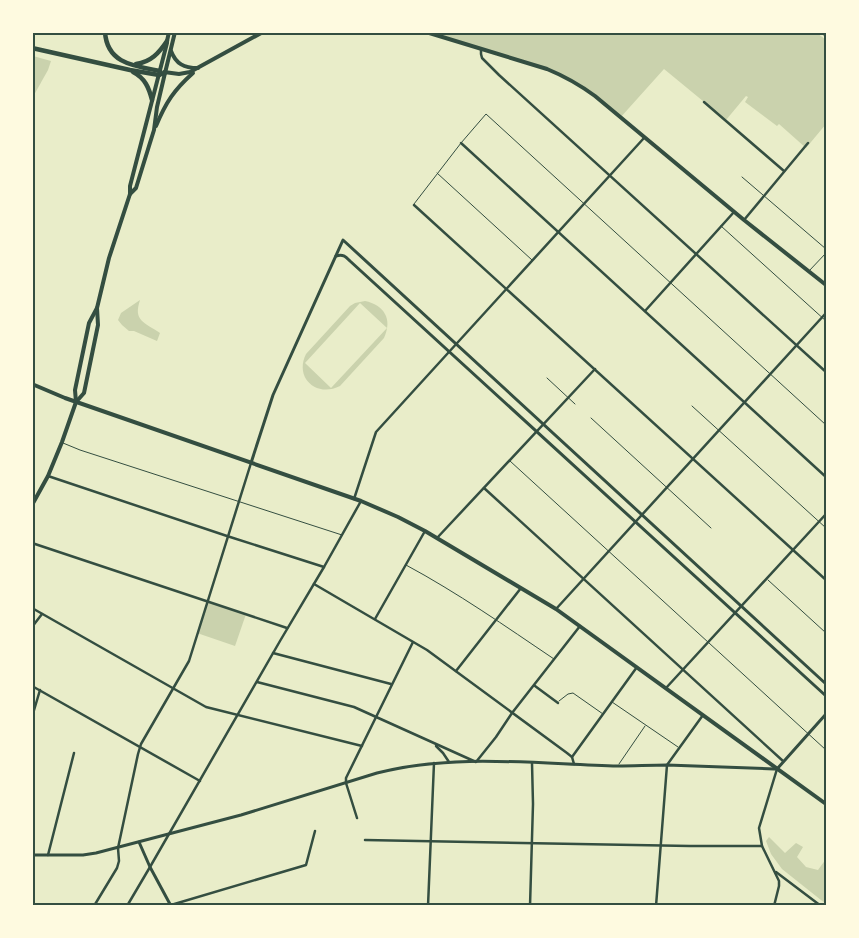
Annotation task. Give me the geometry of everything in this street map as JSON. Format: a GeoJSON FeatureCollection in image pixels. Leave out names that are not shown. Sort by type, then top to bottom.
{"type":"FeatureCollection","features":[{"type":"Feature","properties":{"kind":"highway"},"geometry":{"type":"LineString","coordinates":[[105,32],[106,43],[111,53],[120,60],[159,73]]}},
{"type":"Feature","properties":{"kind":"highway"},"geometry":{"type":"LineString","coordinates":[[133,64],[152,59],[167,40]]}},
{"type":"Feature","properties":{"kind":"highway"},"geometry":{"type":"LineString","coordinates":[[32,48],[130,70],[159,73]]}},
{"type":"Feature","properties":{"kind":"highway"},"geometry":{"type":"LineString","coordinates":[[130,70],[145,81],[152,100]]}},
{"type":"Feature","properties":{"kind":"main road"},"geometry":{"type":"LineString","coordinates":[[76,402],[75,390],[89,323],[97,308],[109,258],[130,194],[130,186],[169,32]]}},
{"type":"Feature","properties":{"kind":"main road"},"geometry":{"type":"LineString","coordinates":[[154,130],[157,107],[175,32]]}},
{"type":"Feature","properties":{"kind":"main road"},"geometry":{"type":"LineString","coordinates":[[159,73],[183,74],[198,68],[263,32]]}},
{"type":"Feature","properties":{"kind":"main road"},"geometry":{"type":"LineString","coordinates":[[426,32],[481,50],[547,68],[570,79],[592,94],[734,212],[826,285]]}},
{"type":"Feature","properties":{"kind":"main road"},"geometry":{"type":"LineString","coordinates":[[171,51],[181,65],[198,68]]}},
{"type":"Feature","properties":{"kind":"main road"},"geometry":{"type":"LineString","coordinates":[[130,194],[136,188],[154,130],[163,109],[172,94],[198,68]]}},
{"type":"Feature","properties":{"kind":"main road"},"geometry":{"type":"LineString","coordinates":[[32,505],[48,476],[76,402],[84,393],[98,325],[97,308]]}},
{"type":"Feature","properties":{"kind":"main road"},"geometry":{"type":"LineString","coordinates":[[32,384],[76,402],[361,501],[425,531],[556,608],[826,804]]}},
{"type":"Feature","properties":{"kind":"street"},"geometry":{"type":"LineString","coordinates":[[823,32],[826,36]]}},
{"type":"Feature","properties":{"kind":"street"},"geometry":{"type":"LineString","coordinates":[[481,50],[481,56],[485,62],[826,372]]}},
{"type":"Feature","properties":{"kind":"street"},"geometry":{"type":"LineString","coordinates":[[704,102],[784,172]]}},
{"type":"Feature","properties":{"kind":"street"},"geometry":{"type":"LineString","coordinates":[[354,499],[376,432],[644,138]]}},
{"type":"Feature","properties":{"kind":"street"},"geometry":{"type":"LineString","coordinates":[[461,143],[826,477]]}},
{"type":"Feature","properties":{"kind":"street"},"geometry":{"type":"LineString","coordinates":[[744,220],[808,143]]}},
{"type":"Feature","properties":{"kind":"street"},"geometry":{"type":"LineString","coordinates":[[414,205],[826,580]]}},
{"type":"Feature","properties":{"kind":"street"},"geometry":{"type":"LineString","coordinates":[[645,311],[734,212]]}},
{"type":"Feature","properties":{"kind":"street"},"geometry":{"type":"LineString","coordinates":[[94,906],[117,868],[119,861],[118,848],[140,747],[189,662],[238,501],[273,395],[343,240],[826,684]]}},
{"type":"Feature","properties":{"kind":"street"},"geometry":{"type":"LineString","coordinates":[[336,256],[344,255],[826,696]]}},
{"type":"Feature","properties":{"kind":"street"},"geometry":{"type":"LineString","coordinates":[[556,608],[826,313]]}},
{"type":"Feature","properties":{"kind":"street"},"geometry":{"type":"LineString","coordinates":[[437,538],[595,369]]}},
{"type":"Feature","properties":{"kind":"street"},"geometry":{"type":"LineString","coordinates":[[48,476],[324,568]]}},
{"type":"Feature","properties":{"kind":"street"},"geometry":{"type":"LineString","coordinates":[[484,488],[784,761]]}},
{"type":"Feature","properties":{"kind":"street"},"geometry":{"type":"LineString","coordinates":[[127,906],[361,501]]}},
{"type":"Feature","properties":{"kind":"street"},"geometry":{"type":"LineString","coordinates":[[666,688],[826,514]]}},
{"type":"Feature","properties":{"kind":"street"},"geometry":{"type":"LineString","coordinates":[[374,620],[425,531]]}},
{"type":"Feature","properties":{"kind":"street"},"geometry":{"type":"LineString","coordinates":[[32,543],[288,628]]}},
{"type":"Feature","properties":{"kind":"street"},"geometry":{"type":"LineString","coordinates":[[314,584],[428,650],[572,757],[574,764]]}},
{"type":"Feature","properties":{"kind":"street"},"geometry":{"type":"LineString","coordinates":[[456,671],[521,587]]}},
{"type":"Feature","properties":{"kind":"street"},"geometry":{"type":"LineString","coordinates":[[32,608],[206,706],[362,746]]}},
{"type":"Feature","properties":{"kind":"street"},"geometry":{"type":"LineString","coordinates":[[32,627],[42,614]]}},
{"type":"Feature","properties":{"kind":"street"},"geometry":{"type":"LineString","coordinates":[[476,762],[580,626]]}},
{"type":"Feature","properties":{"kind":"street"},"geometry":{"type":"LineString","coordinates":[[356,818],[346,778],[413,642]]}},
{"type":"Feature","properties":{"kind":"street"},"geometry":{"type":"LineString","coordinates":[[273,653],[392,684]]}},
{"type":"Feature","properties":{"kind":"street"},"geometry":{"type":"LineString","coordinates":[[572,757],[638,667]]}},
{"type":"Feature","properties":{"kind":"street"},"geometry":{"type":"LineString","coordinates":[[257,682],[354,707],[476,762]]}},
{"type":"Feature","properties":{"kind":"street"},"geometry":{"type":"LineString","coordinates":[[32,686],[200,781]]}},
{"type":"Feature","properties":{"kind":"street"},"geometry":{"type":"LineString","coordinates":[[534,686],[558,703]]}},
{"type":"Feature","properties":{"kind":"street"},"geometry":{"type":"LineString","coordinates":[[32,717],[40,690]]}},
{"type":"Feature","properties":{"kind":"street"},"geometry":{"type":"LineString","coordinates":[[774,906],[779,881],[762,846],[759,828],[777,769],[826,714]]}},
{"type":"Feature","properties":{"kind":"street"},"geometry":{"type":"LineString","coordinates":[[656,906],[667,765],[703,715]]}},
{"type":"Feature","properties":{"kind":"street"},"geometry":{"type":"LineString","coordinates":[[430,742],[443,753],[449,762]]}},
{"type":"Feature","properties":{"kind":"street"},"geometry":{"type":"LineString","coordinates":[[48,855],[74,753]]}},
{"type":"Feature","properties":{"kind":"street"},"geometry":{"type":"LineString","coordinates":[[32,854],[83,855],[118,848],[393,769],[434,763],[667,765],[777,769]]}},
{"type":"Feature","properties":{"kind":"street"},"geometry":{"type":"LineString","coordinates":[[428,906],[434,763]]}},
{"type":"Feature","properties":{"kind":"street"},"geometry":{"type":"LineString","coordinates":[[530,906],[533,804],[532,763]]}},
{"type":"Feature","properties":{"kind":"street"},"geometry":{"type":"LineString","coordinates":[[139,842],[150,867],[171,905],[306,865],[315,831]]}},
{"type":"Feature","properties":{"kind":"street"},"geometry":{"type":"LineString","coordinates":[[365,840],[762,846]]}},
{"type":"Feature","properties":{"kind":"street"},"geometry":{"type":"LineString","coordinates":[[775,871],[821,906]]}},
{"type":"Feature","properties":{"kind":"lane"},"geometry":{"type":"LineString","coordinates":[[414,205],[437,173],[486,114],[826,425]]}},
{"type":"Feature","properties":{"kind":"lane"},"geometry":{"type":"LineString","coordinates":[[437,173],[533,260]]}},
{"type":"Feature","properties":{"kind":"lane"},"geometry":{"type":"LineString","coordinates":[[742,177],[826,249]]}},
{"type":"Feature","properties":{"kind":"lane"},"geometry":{"type":"LineString","coordinates":[[722,226],[826,321]]}},
{"type":"Feature","properties":{"kind":"lane"},"geometry":{"type":"LineString","coordinates":[[809,272],[826,253]]}},
{"type":"Feature","properties":{"kind":"lane"},"geometry":{"type":"LineString","coordinates":[[547,378],[576,404]]}},
{"type":"Feature","properties":{"kind":"lane"},"geometry":{"type":"LineString","coordinates":[[692,406],[826,528]]}},
{"type":"Feature","properties":{"kind":"lane"},"geometry":{"type":"LineString","coordinates":[[591,418],[711,528]]}},
{"type":"Feature","properties":{"kind":"lane"},"geometry":{"type":"LineString","coordinates":[[62,442],[80,450],[342,535]]}},
{"type":"Feature","properties":{"kind":"lane"},"geometry":{"type":"LineString","coordinates":[[510,460],[826,750]]}},
{"type":"Feature","properties":{"kind":"lane"},"geometry":{"type":"LineString","coordinates":[[406,565],[436,581],[555,659]]}},
{"type":"Feature","properties":{"kind":"lane"},"geometry":{"type":"LineString","coordinates":[[766,579],[826,633]]}},
{"type":"Feature","properties":{"kind":"lane"},"geometry":{"type":"LineString","coordinates":[[558,703],[568,694],[573,693],[604,714]]}},
{"type":"Feature","properties":{"kind":"lane"},"geometry":{"type":"LineString","coordinates":[[612,702],[679,748]]}},
{"type":"Feature","properties":{"kind":"lane"},"geometry":{"type":"LineString","coordinates":[[618,766],[645,726]]}},
{"type":"Feature","properties":{"kind":"green space"},"geometry":{"type":"Polygon","coordinates":[[[426,33],[817,33],[826,40],[826,124],[806,148],[779,124],[777,126],[745,102],[748,97],[746,96],[726,120],[664,69],[620,118],[595,96],[552,71],[426,33]]]}},
{"type":"Feature","properties":{"kind":"green space"},"geometry":{"type":"Polygon","coordinates":[[[33,56],[51,61],[34,95],[32,93],[33,56]]]}},
{"type":"Feature","properties":{"kind":"green space"},"geometry":{"type":"Polygon","coordinates":[[[140,300],[138,307],[139,317],[160,333],[157,341],[134,331],[129,331],[118,320],[121,313],[140,300]]]}},
{"type":"Feature","properties":{"kind":"green space"},"geometry":{"type":"Polygon","coordinates":[[[365,301],[382,309],[388,325],[384,338],[340,386],[331,389],[316,387],[305,378],[303,363],[306,354],[350,306],[365,301]],[[360,303],[305,363],[331,388],[387,328],[360,303]]]}},
{"type":"Feature","properties":{"kind":"green space"},"geometry":{"type":"Polygon","coordinates":[[[207,601],[246,614],[235,646],[197,633],[207,601]]]}},
{"type":"Feature","properties":{"kind":"green space"},"geometry":{"type":"Polygon","coordinates":[[[769,837],[785,853],[796,843],[803,847],[797,857],[806,867],[818,870],[826,859],[826,904],[782,869],[771,854],[766,841],[769,837]]]}}]}
